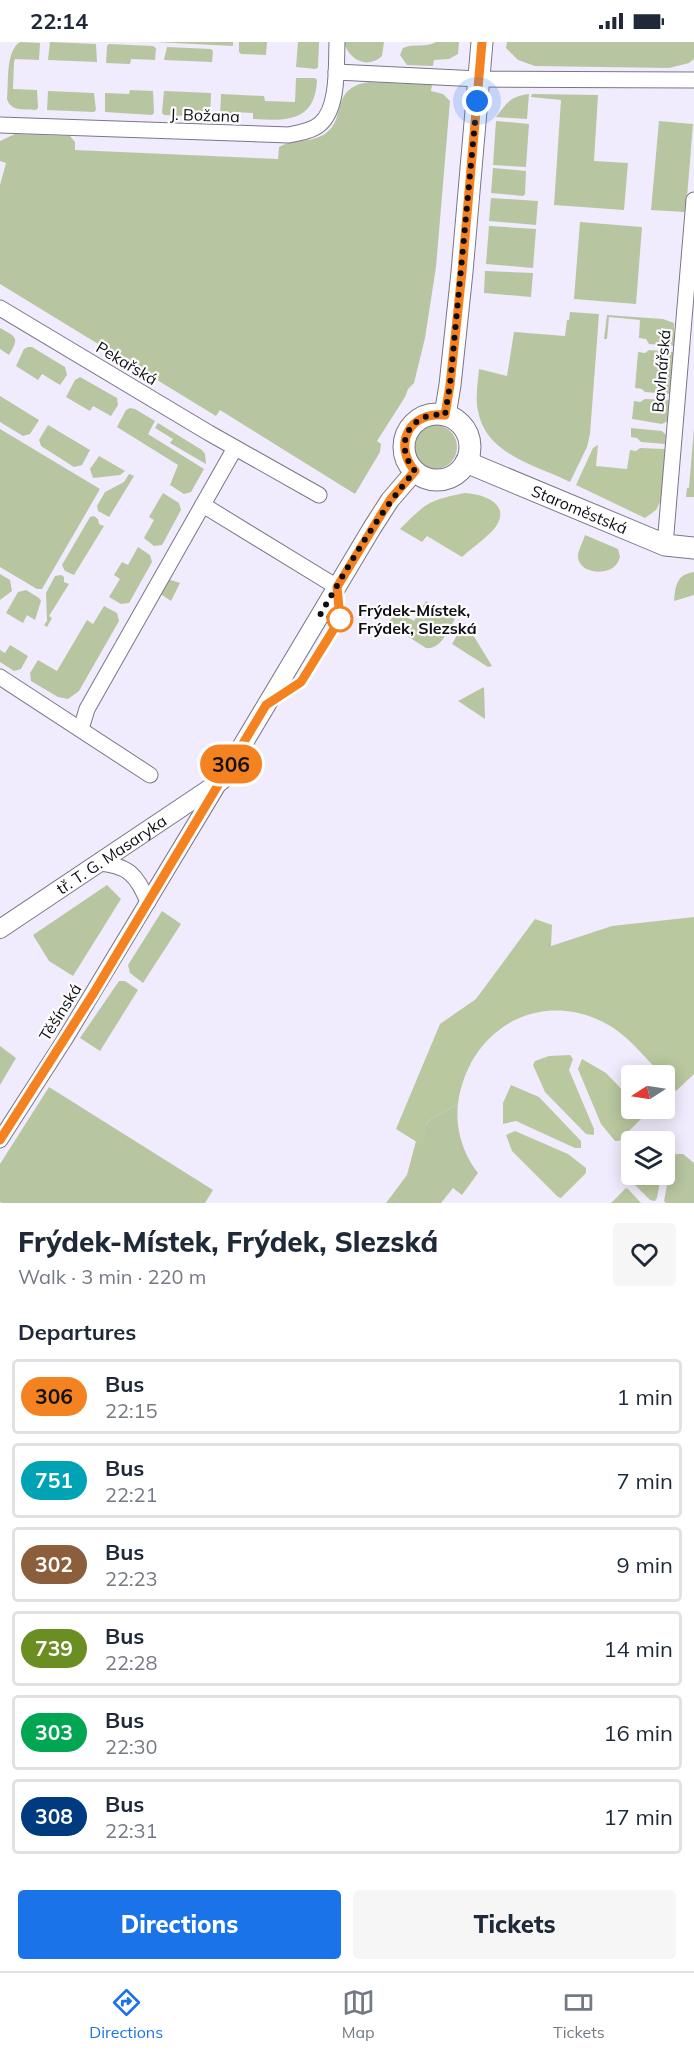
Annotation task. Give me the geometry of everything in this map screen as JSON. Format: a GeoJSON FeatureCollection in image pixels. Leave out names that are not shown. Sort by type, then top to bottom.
{"type":"FeatureCollection","features":[{"type":"Feature","properties":{"kind":"main road"},"geometry":{"type":"LineString","coordinates":[[445,415],[450,385],[482,42]]}},
{"type":"Feature","properties":{"kind":"main road"},"geometry":{"type":"LineString","coordinates":[[435,414],[445,415],[454,419],[467,434],[469,453],[466,462],[460,470],[443,480],[423,477],[409,464],[405,455],[406,436],[417,420],[435,414]]}},
{"type":"Feature","properties":{"kind":"main road","name":"Staroměstská"},"geometry":{"type":"LineString","coordinates":[[466,462],[665,546],[694,548]]}},
{"type":"Feature","properties":{"kind":"street","name":"J. Božana"},"geometry":{"type":"LineString","coordinates":[[0,125],[289,135],[316,127],[327,117],[334,99],[337,42]]}},
{"type":"Feature","properties":{"kind":"street"},"geometry":{"type":"LineString","coordinates":[[336,72],[479,79],[694,80]]}},
{"type":"Feature","properties":{"kind":"street","name":"Bavlnářská"},"geometry":{"type":"LineString","coordinates":[[665,546],[694,200]]}},
{"type":"Feature","properties":{"kind":"street","name":"Pekařská"},"geometry":{"type":"LineString","coordinates":[[0,308],[235,448],[319,495]]}},
{"type":"Feature","properties":{"kind":"street"},"geometry":{"type":"LineString","coordinates":[[81,729],[87,709],[235,448]]}},
{"type":"Feature","properties":{"kind":"street"},"geometry":{"type":"LineString","coordinates":[[221,781],[390,500],[415,471]]}},
{"type":"Feature","properties":{"kind":"street"},"geometry":{"type":"LineString","coordinates":[[203,506],[337,587]]}},
{"type":"Feature","properties":{"kind":"street"},"geometry":{"type":"LineString","coordinates":[[0,677],[150,775]]}},
{"type":"Feature","properties":{"kind":"street","name":"tř. T. G. Masaryka"},"geometry":{"type":"LineString","coordinates":[[0,928],[221,781]]}},
{"type":"Feature","properties":{"kind":"street","name":"Těšínská"},"geometry":{"type":"LineString","coordinates":[[0,1140],[52,1059],[221,781]]}},
{"type":"Feature","properties":{"kind":"street"},"geometry":{"type":"LineString","coordinates":[[98,863],[115,864],[128,870],[141,885],[148,902]]}},
{"type":"Feature","properties":{"kind":"green space"},"geometry":{"type":"Polygon","coordinates":[[[20,42],[40,43],[39,60],[15,59],[14,62],[13,89],[37,90],[38,108],[36,110],[15,108],[7,99],[10,60],[15,47],[20,42]]]}},
{"type":"Feature","properties":{"kind":"green space"},"geometry":{"type":"Polygon","coordinates":[[[50,42],[96,44],[97,62],[48,60],[50,42]]]}},
{"type":"Feature","properties":{"kind":"green space"},"geometry":{"type":"Polygon","coordinates":[[[155,42],[233,42],[233,46],[155,42]]]}},
{"type":"Feature","properties":{"kind":"green space"},"geometry":{"type":"Polygon","coordinates":[[[239,42],[267,42],[266,55],[241,54],[239,42]]]}},
{"type":"Feature","properties":{"kind":"green space"},"geometry":{"type":"Polygon","coordinates":[[[298,42],[319,42],[316,69],[296,67],[298,42]]]}},
{"type":"Feature","properties":{"kind":"green space"},"geometry":{"type":"Polygon","coordinates":[[[344,42],[384,42],[382,56],[370,62],[359,61],[346,48],[344,42]]]}},
{"type":"Feature","properties":{"kind":"green space"},"geometry":{"type":"Polygon","coordinates":[[[436,42],[459,42],[458,54],[449,59],[434,60],[433,66],[407,65],[400,55],[403,48],[436,42]]]}},
{"type":"Feature","properties":{"kind":"green space"},"geometry":{"type":"Polygon","coordinates":[[[507,42],[694,42],[694,59],[689,63],[669,68],[535,66],[518,60],[506,48],[507,42]]]}},
{"type":"Feature","properties":{"kind":"green space"},"geometry":{"type":"Polygon","coordinates":[[[109,44],[153,46],[156,48],[155,60],[131,59],[130,64],[106,63],[109,44]]]}},
{"type":"Feature","properties":{"kind":"green space"},"geometry":{"type":"Polygon","coordinates":[[[167,47],[211,49],[213,51],[212,62],[164,60],[167,47]]]}},
{"type":"Feature","properties":{"kind":"green space"},"geometry":{"type":"Polygon","coordinates":[[[296,78],[315,78],[317,80],[311,104],[297,116],[277,120],[253,119],[253,113],[233,112],[233,118],[220,118],[221,94],[264,96],[265,101],[295,102],[296,78]]]}},
{"type":"Feature","properties":{"kind":"green space"},"geometry":{"type":"Polygon","coordinates":[[[369,82],[432,85],[431,91],[443,94],[450,101],[436,267],[425,338],[414,383],[408,389],[377,441],[381,444],[380,452],[355,494],[220,410],[216,416],[0,284],[0,185],[6,163],[0,161],[0,141],[15,134],[70,136],[75,142],[75,150],[278,159],[279,147],[314,139],[325,134],[336,120],[348,90],[369,82]]]}},
{"type":"Feature","properties":{"kind":"green space"},"geometry":{"type":"Polygon","coordinates":[[[130,90],[153,91],[154,113],[152,115],[105,112],[105,93],[129,94],[130,90]]]}},
{"type":"Feature","properties":{"kind":"green space"},"geometry":{"type":"Polygon","coordinates":[[[48,91],[94,93],[96,110],[94,112],[47,110],[48,91]]]}},
{"type":"Feature","properties":{"kind":"green space"},"geometry":{"type":"Polygon","coordinates":[[[164,91],[211,93],[210,117],[164,115],[162,113],[164,91]]]}},
{"type":"Feature","properties":{"kind":"green space"},"geometry":{"type":"Polygon","coordinates":[[[529,94],[527,119],[496,117],[513,98],[529,94]]]}},
{"type":"Feature","properties":{"kind":"green space"},"geometry":{"type":"Polygon","coordinates":[[[532,94],[598,95],[594,161],[628,163],[624,210],[554,205],[561,100],[531,97],[532,94]]]}},
{"type":"Feature","properties":{"kind":"green space"},"geometry":{"type":"Polygon","coordinates":[[[496,121],[529,124],[526,167],[493,165],[496,121]]]}},
{"type":"Feature","properties":{"kind":"green space"},"geometry":{"type":"Polygon","coordinates":[[[659,121],[693,124],[684,212],[651,210],[659,121]]]}},
{"type":"Feature","properties":{"kind":"green space"},"geometry":{"type":"Polygon","coordinates":[[[493,168],[526,171],[525,194],[523,196],[491,193],[493,168]]]}},
{"type":"Feature","properties":{"kind":"green space"},"geometry":{"type":"Polygon","coordinates":[[[491,198],[538,201],[536,225],[489,221],[491,198]]]}},
{"type":"Feature","properties":{"kind":"green space"},"geometry":{"type":"Polygon","coordinates":[[[580,222],[642,227],[636,304],[574,299],[580,222]]]}},
{"type":"Feature","properties":{"kind":"green space"},"geometry":{"type":"Polygon","coordinates":[[[489,226],[536,229],[533,268],[486,264],[489,226]]]}},
{"type":"Feature","properties":{"kind":"green space"},"geometry":{"type":"Polygon","coordinates":[[[485,271],[533,273],[531,297],[484,293],[485,271]]]}},
{"type":"Feature","properties":{"kind":"green space"},"geometry":{"type":"Polygon","coordinates":[[[570,312],[599,314],[590,434],[587,447],[570,482],[514,457],[491,438],[483,426],[478,411],[477,395],[479,369],[507,376],[514,332],[565,336],[570,312]]]}},
{"type":"Feature","properties":{"kind":"green space"},"geometry":{"type":"Polygon","coordinates":[[[607,315],[663,319],[674,323],[674,346],[649,344],[646,339],[639,338],[640,320],[609,317],[607,339],[604,339],[607,315]]]}},
{"type":"Feature","properties":{"kind":"green space"},"geometry":{"type":"Polygon","coordinates":[[[0,328],[15,338],[9,355],[0,349],[0,328]]]}},
{"type":"Feature","properties":{"kind":"green space"},"geometry":{"type":"Polygon","coordinates":[[[32,347],[65,367],[67,375],[60,385],[42,374],[38,380],[16,366],[24,349],[32,347]]]}},
{"type":"Feature","properties":{"kind":"green space"},"geometry":{"type":"Polygon","coordinates":[[[649,350],[674,352],[670,394],[645,392],[635,388],[638,352],[645,353],[649,350]]]}},
{"type":"Feature","properties":{"kind":"green space"},"geometry":{"type":"Polygon","coordinates":[[[80,377],[117,398],[118,405],[111,416],[93,406],[90,411],[66,397],[75,380],[80,377]]]}},
{"type":"Feature","properties":{"kind":"green space"},"geometry":{"type":"Polygon","coordinates":[[[0,396],[39,420],[30,434],[23,436],[0,422],[0,396]]]}},
{"type":"Feature","properties":{"kind":"green space"},"geometry":{"type":"Polygon","coordinates":[[[645,399],[669,400],[668,421],[662,424],[632,419],[634,401],[640,402],[645,399]]]}},
{"type":"Feature","properties":{"kind":"green space"},"geometry":{"type":"Polygon","coordinates":[[[130,408],[155,421],[148,434],[204,469],[191,492],[184,494],[170,485],[178,465],[117,427],[126,410],[130,408]]]}},
{"type":"Feature","properties":{"kind":"green space"},"geometry":{"type":"Polygon","coordinates":[[[158,423],[202,450],[206,464],[170,443],[173,439],[155,428],[158,423]]]}},
{"type":"Feature","properties":{"kind":"green space"},"geometry":{"type":"Polygon","coordinates":[[[48,425],[90,450],[82,465],[74,467],[41,446],[39,440],[48,425]]]}},
{"type":"Feature","properties":{"kind":"green space"},"geometry":{"type":"Polygon","coordinates":[[[435,425],[450,432],[457,447],[450,462],[435,469],[420,462],[413,447],[420,432],[435,425]]]}},
{"type":"Feature","properties":{"kind":"green space"},"geometry":{"type":"Polygon","coordinates":[[[631,428],[662,431],[666,435],[665,444],[641,442],[631,437],[631,428]]]}},
{"type":"Feature","properties":{"kind":"green space"},"geometry":{"type":"Polygon","coordinates":[[[694,428],[694,497],[686,497],[687,488],[689,488],[694,428]]]}},
{"type":"Feature","properties":{"kind":"green space"},"geometry":{"type":"Polygon","coordinates":[[[0,429],[100,489],[42,589],[37,589],[0,567],[0,429]]]}},
{"type":"Feature","properties":{"kind":"green space"},"geometry":{"type":"Polygon","coordinates":[[[598,445],[596,466],[627,469],[630,450],[665,449],[661,500],[656,510],[645,518],[576,485],[593,448],[598,445]]]}},
{"type":"Feature","properties":{"kind":"green space"},"geometry":{"type":"Polygon","coordinates":[[[99,456],[125,471],[120,475],[93,478],[90,469],[99,456]]]}},
{"type":"Feature","properties":{"kind":"green space"},"geometry":{"type":"Polygon","coordinates":[[[129,474],[134,476],[109,517],[98,511],[97,506],[105,492],[124,482],[129,474]]]}},
{"type":"Feature","properties":{"kind":"green space"},"geometry":{"type":"Polygon","coordinates":[[[163,493],[179,503],[181,510],[162,545],[154,546],[144,538],[154,520],[149,517],[163,493]]]}},
{"type":"Feature","properties":{"kind":"green space"},"geometry":{"type":"Polygon","coordinates":[[[465,493],[481,496],[494,502],[500,513],[499,521],[494,529],[462,557],[427,536],[422,542],[400,529],[429,504],[465,493]]]}},
{"type":"Feature","properties":{"kind":"green space"},"geometry":{"type":"Polygon","coordinates":[[[94,516],[98,519],[99,524],[104,526],[74,575],[65,571],[62,565],[90,517],[94,516]]]}},
{"type":"Feature","properties":{"kind":"green space"},"geometry":{"type":"Polygon","coordinates":[[[585,535],[618,549],[620,557],[615,566],[600,572],[589,570],[580,563],[579,550],[585,535]]]}},
{"type":"Feature","properties":{"kind":"green space"},"geometry":{"type":"Polygon","coordinates":[[[138,547],[150,555],[152,562],[129,603],[121,604],[109,597],[120,579],[114,575],[122,562],[128,565],[138,547]]]}},
{"type":"Feature","properties":{"kind":"green space"},"geometry":{"type":"Polygon","coordinates":[[[694,572],[694,595],[674,601],[675,590],[680,578],[694,572]]]}},
{"type":"Feature","properties":{"kind":"green space"},"geometry":{"type":"Polygon","coordinates":[[[0,574],[10,580],[12,591],[0,600],[0,574]]]}},
{"type":"Feature","properties":{"kind":"green space"},"geometry":{"type":"Polygon","coordinates":[[[55,576],[64,577],[64,582],[69,584],[49,616],[52,618],[47,627],[44,625],[47,621],[46,593],[55,576]]]}},
{"type":"Feature","properties":{"kind":"green space"},"geometry":{"type":"Polygon","coordinates":[[[168,579],[180,583],[171,601],[159,593],[168,579]]]}},
{"type":"Feature","properties":{"kind":"green space"},"geometry":{"type":"Polygon","coordinates":[[[26,590],[41,601],[35,620],[27,615],[23,623],[6,613],[18,592],[26,590]]]}},
{"type":"Feature","properties":{"kind":"green space"},"geometry":{"type":"Polygon","coordinates":[[[426,601],[455,619],[440,643],[431,648],[426,648],[388,624],[396,610],[414,621],[426,601]]]}},
{"type":"Feature","properties":{"kind":"green space"},"geometry":{"type":"Polygon","coordinates":[[[104,606],[117,613],[119,621],[79,691],[68,699],[58,697],[31,681],[30,673],[38,660],[57,671],[87,620],[93,624],[104,606]]]}},
{"type":"Feature","properties":{"kind":"green space"},"geometry":{"type":"Polygon","coordinates":[[[464,623],[492,666],[488,667],[452,644],[464,623]]]}},
{"type":"Feature","properties":{"kind":"green space"},"geometry":{"type":"Polygon","coordinates":[[[10,645],[28,656],[21,669],[14,671],[0,662],[0,650],[5,653],[10,645]]]}},
{"type":"Feature","properties":{"kind":"green space"},"geometry":{"type":"Polygon","coordinates":[[[484,687],[485,719],[458,701],[484,687]]]}},
{"type":"Feature","properties":{"kind":"green space"},"geometry":{"type":"Polygon","coordinates":[[[107,885],[121,899],[73,976],[49,961],[33,935],[107,885]]]}},
{"type":"Feature","properties":{"kind":"green space"},"geometry":{"type":"Polygon","coordinates":[[[162,911],[181,924],[143,983],[130,973],[128,965],[162,911]]]}},
{"type":"Feature","properties":{"kind":"green space"},"geometry":{"type":"Polygon","coordinates":[[[694,917],[694,1074],[676,1091],[675,1065],[652,1065],[612,1027],[586,1015],[561,1010],[536,1013],[513,1021],[493,1035],[477,1054],[465,1077],[458,1104],[427,1122],[423,1146],[396,1129],[440,1024],[476,999],[535,919],[552,925],[551,946],[612,926],[694,917]]]}},
{"type":"Feature","properties":{"kind":"green space"},"geometry":{"type":"Polygon","coordinates":[[[119,981],[125,981],[138,990],[100,1051],[80,1038],[119,981]]]}},
{"type":"Feature","properties":{"kind":"green space"},"geometry":{"type":"Polygon","coordinates":[[[0,1046],[16,1058],[0,1085],[0,1046]]]}},
{"type":"Feature","properties":{"kind":"green space"},"geometry":{"type":"Polygon","coordinates":[[[570,1055],[573,1059],[569,1070],[594,1129],[594,1135],[586,1134],[545,1092],[533,1065],[535,1061],[549,1056],[570,1055]]]}},
{"type":"Feature","properties":{"kind":"green space"},"geometry":{"type":"Polygon","coordinates":[[[582,1059],[606,1073],[621,1089],[621,1119],[641,1119],[629,1131],[621,1131],[619,1141],[615,1141],[601,1124],[578,1069],[582,1059]]]}},
{"type":"Feature","properties":{"kind":"green space"},"geometry":{"type":"Polygon","coordinates":[[[511,1085],[539,1097],[581,1141],[581,1148],[575,1148],[516,1121],[503,1124],[503,1103],[511,1085]]]}},
{"type":"Feature","properties":{"kind":"green space"},"geometry":{"type":"Polygon","coordinates":[[[49,1087],[213,1190],[205,1203],[0,1202],[0,1164],[49,1087]]]}},
{"type":"Feature","properties":{"kind":"green space"},"geometry":{"type":"Polygon","coordinates":[[[458,1104],[461,1140],[468,1158],[478,1173],[462,1195],[453,1188],[441,1203],[386,1203],[407,1175],[416,1141],[422,1145],[427,1122],[458,1104]]]}},
{"type":"Feature","properties":{"kind":"green space"},"geometry":{"type":"Polygon","coordinates":[[[515,1131],[568,1154],[586,1168],[586,1173],[561,1198],[558,1197],[512,1151],[506,1135],[515,1131]]]}},
{"type":"Feature","properties":{"kind":"green space"},"geometry":{"type":"Polygon","coordinates":[[[675,1154],[683,1154],[694,1163],[694,1203],[666,1203],[664,1201],[667,1185],[675,1185],[675,1154]]]}},
{"type":"Feature","properties":{"kind":"green space"},"geometry":{"type":"Polygon","coordinates":[[[635,1185],[659,1185],[657,1198],[655,1201],[650,1200],[635,1185]]]}},
{"type":"Feature","properties":{"kind":"green space"},"geometry":{"type":"Polygon","coordinates":[[[626,1188],[641,1203],[611,1203],[626,1188]]]}},
{"type":"Feature","properties":{"kind":"bus line","name":"306"},"geometry":{"type":"LineString","coordinates":[[0,1140],[93,994],[266,705],[301,682],[340,619],[337,587],[390,500],[415,471],[405,455],[404,445],[411,427],[417,420],[426,416],[445,415],[462,272],[482,42]]}},
{"type":"Feature","properties":{"kind":"place","name":"Frýdek-Místek, Frýdek, Slezská"},"geometry":{"type":"Point","coordinates":[340,619]}},
{"type":"Feature","properties":{"kind":"route"},"geometry":{"type":"LineString","coordinates":[[340,619],[320,615],[390,500],[415,471],[405,455],[406,436],[417,420],[435,414],[445,415],[462,272],[477,101]]}}]}
